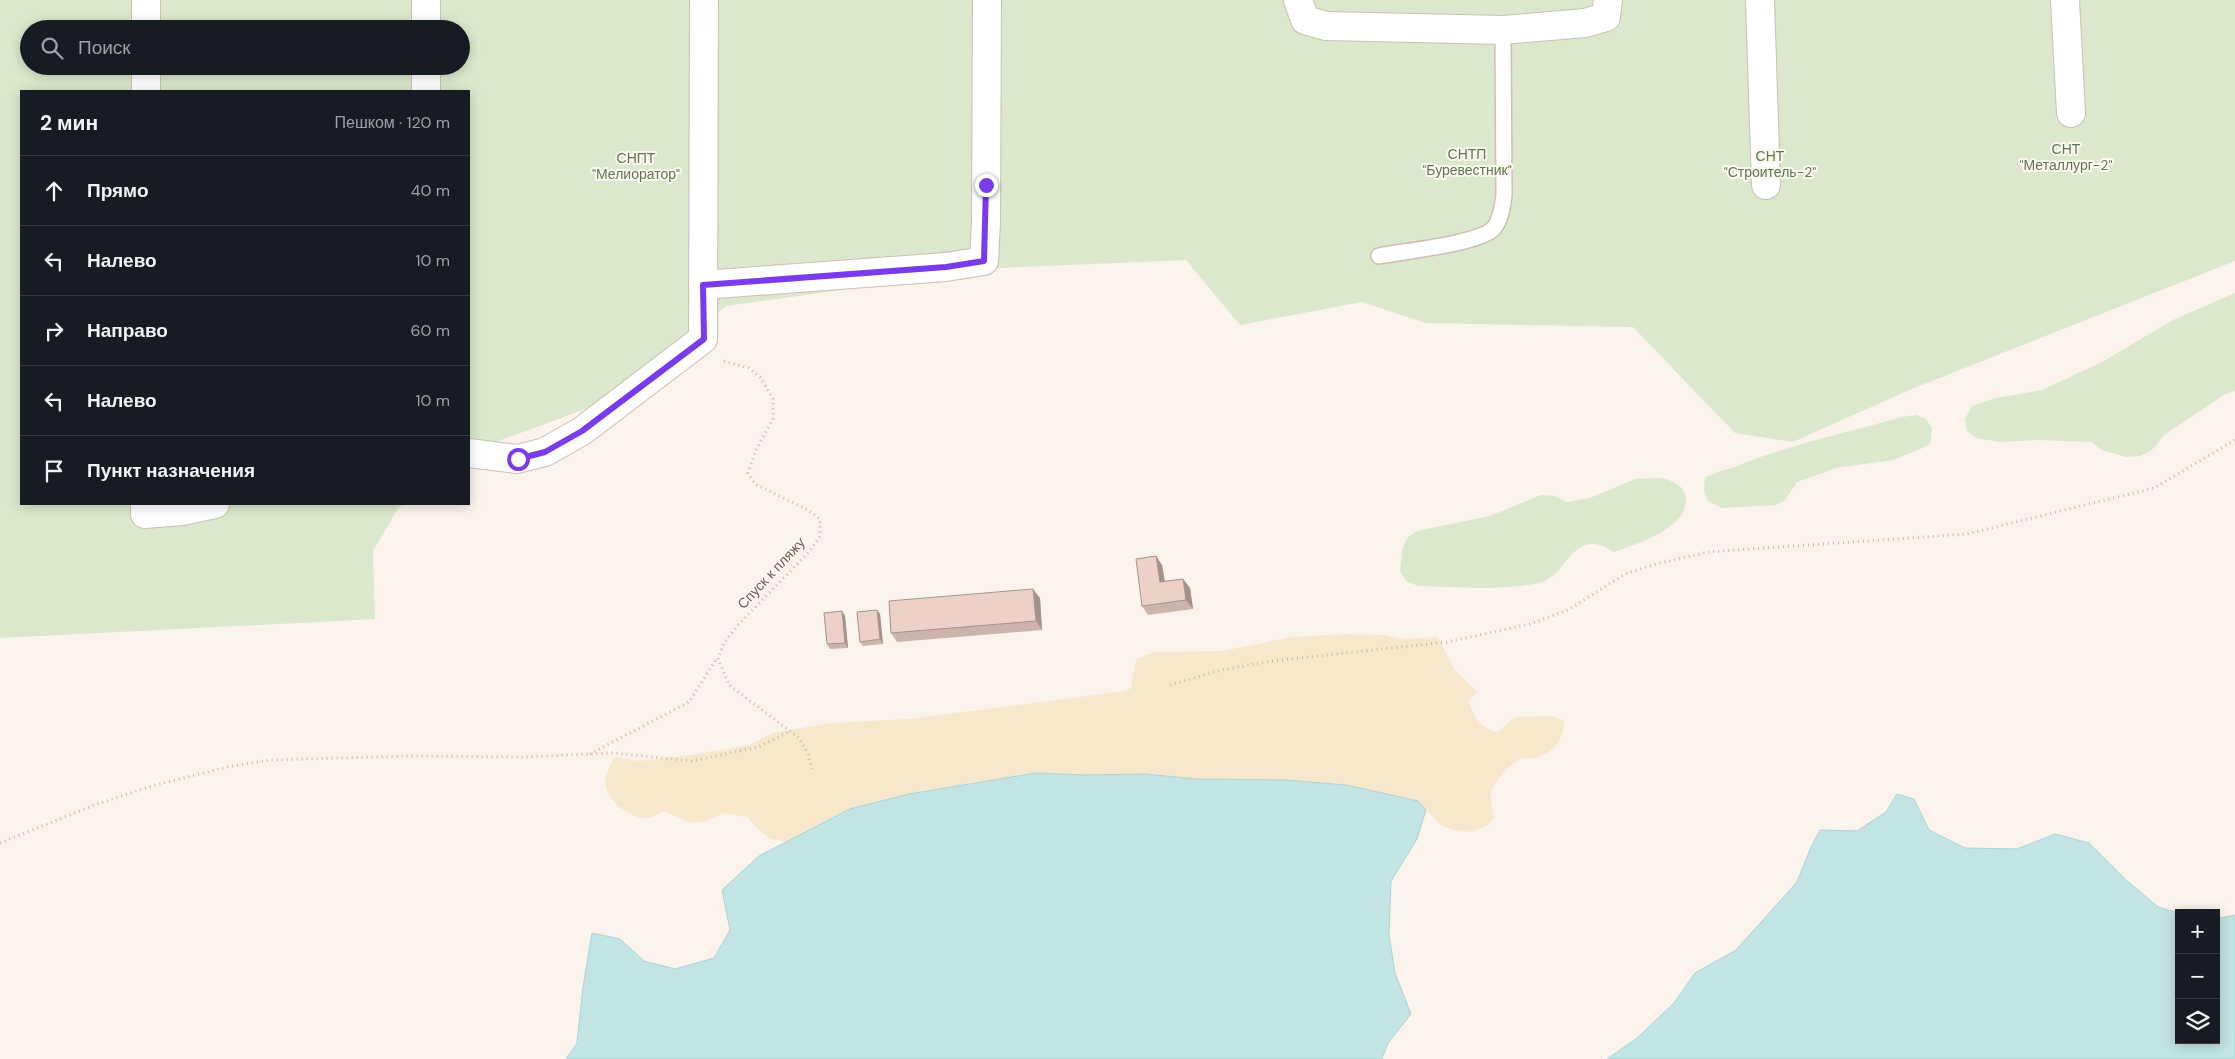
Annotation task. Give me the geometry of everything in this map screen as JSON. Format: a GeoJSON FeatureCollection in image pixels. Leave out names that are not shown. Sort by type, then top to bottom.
{"type":"FeatureCollection","features":[{"type":"Feature","properties":{"kind":"street"},"geometry":{"type":"LineString","coordinates":[[146,0],[146,20]]}},
{"type":"Feature","properties":{"kind":"street"},"geometry":{"type":"LineString","coordinates":[[426,0],[426,20]]}},
{"type":"Feature","properties":{"kind":"street"},"geometry":{"type":"LineString","coordinates":[[470,453],[518,459],[545,452],[582,431],[704,339],[704,0]]}},
{"type":"Feature","properties":{"kind":"street"},"geometry":{"type":"LineString","coordinates":[[703,285],[946,267],[984,261],[986,222],[987,0]]}},
{"type":"Feature","properties":{"kind":"street"},"geometry":{"type":"LineString","coordinates":[[1298,0],[1305,20],[1326,26],[1503,30],[1592,21],[1606,16],[1608,0]]}},
{"type":"Feature","properties":{"kind":"street"},"geometry":{"type":"LineString","coordinates":[[1760,0],[1766,185]]}},
{"type":"Feature","properties":{"kind":"street"},"geometry":{"type":"LineString","coordinates":[[2065,0],[2071,113]]}},
{"type":"Feature","properties":{"kind":"street"},"geometry":{"type":"LineString","coordinates":[[146,75],[146,90]]}},
{"type":"Feature","properties":{"kind":"street"},"geometry":{"type":"LineString","coordinates":[[426,75],[426,90]]}},
{"type":"Feature","properties":{"kind":"street"},"geometry":{"type":"LineString","coordinates":[[146,505],[146,514],[182,511],[210,505]]}},
{"type":"Feature","properties":{"kind":"lane"},"geometry":{"type":"LineString","coordinates":[[1380,256],[1478,238],[1493,229],[1500,216],[1504,196],[1503,30]]}},
{"type":"Feature","properties":{"kind":"path","name":"Спуск к пляжу"},"geometry":{"type":"LineString","coordinates":[[704,339],[721,360],[749,368],[761,378],[773,399],[773,419],[756,450],[748,473],[755,484],[808,510],[820,519],[820,536],[809,552],[737,626],[724,643],[718,658]]}},
{"type":"Feature","properties":{"kind":"path"},"geometry":{"type":"LineString","coordinates":[[1170,685],[1222,670],[1271,661],[1448,642],[1530,624],[1568,610],[1625,574],[1656,564],[1708,552],[1967,534],[2154,488],[2235,440]]}},
{"type":"Feature","properties":{"kind":"path"},"geometry":{"type":"LineString","coordinates":[[718,658],[729,685],[799,738],[808,754],[812,769]]}},
{"type":"Feature","properties":{"kind":"path"},"geometry":{"type":"LineString","coordinates":[[588,754],[674,711],[688,702],[718,658]]}},
{"type":"Feature","properties":{"kind":"path"},"geometry":{"type":"LineString","coordinates":[[0,842],[96,804],[152,786],[218,769],[270,760],[410,756],[522,757],[614,753],[692,761],[758,746],[790,731]]}},
{"type":"Feature","properties":{"kind":"green space"},"geometry":{"type":"Polygon","coordinates":[[[0,0],[2235,0],[2235,261],[1909,390],[1793,442],[1735,433],[1633,327],[1426,323],[1362,302],[1240,325],[1186,260],[999,268],[726,306],[588,408],[470,452],[470,90],[20,90],[20,505],[402,505],[397,510],[373,551],[375,619],[0,638],[0,0]]]}},
{"type":"Feature","properties":{"kind":"green space"},"geometry":{"type":"Polygon","coordinates":[[[2235,293],[2235,391],[2224,395],[2164,435],[2152,450],[2140,456],[2126,457],[2102,450],[2091,442],[2038,440],[2000,442],[1976,438],[1967,431],[1965,419],[1972,406],[1996,398],[2042,390],[2102,362],[2173,320],[2235,293]]]}},
{"type":"Feature","properties":{"kind":"green space"},"geometry":{"type":"Polygon","coordinates":[[[1917,415],[1926,419],[1932,428],[1930,444],[1893,460],[1836,468],[1797,482],[1785,500],[1776,505],[1722,508],[1708,501],[1704,491],[1705,478],[1717,472],[1798,445],[1902,417],[1917,415]]]}},
{"type":"Feature","properties":{"kind":"green space"},"geometry":{"type":"Polygon","coordinates":[[[1663,478],[1679,485],[1684,491],[1686,500],[1684,510],[1669,527],[1646,540],[1614,552],[1600,545],[1590,544],[1582,547],[1557,572],[1542,582],[1513,587],[1464,588],[1418,586],[1406,581],[1400,571],[1402,551],[1407,538],[1417,531],[1490,516],[1541,495],[1555,496],[1567,502],[1590,498],[1635,479],[1663,478]]]}},
{"type":"Feature","properties":{"kind":"sand"},"geometry":{"type":"Polygon","coordinates":[[[1345,634],[1384,635],[1404,639],[1438,637],[1454,669],[1477,692],[1469,701],[1475,717],[1483,725],[1492,731],[1498,732],[1515,717],[1553,716],[1564,721],[1560,739],[1548,753],[1536,758],[1520,759],[1502,774],[1491,794],[1494,817],[1488,825],[1473,832],[1453,830],[1441,825],[1418,801],[1346,785],[1286,780],[1196,779],[1145,774],[1085,775],[1036,773],[909,794],[850,809],[787,842],[771,839],[761,832],[747,817],[723,813],[707,821],[690,823],[664,811],[648,818],[642,818],[625,811],[615,803],[606,787],[607,775],[614,757],[639,761],[691,755],[750,745],[772,733],[831,723],[910,719],[1126,691],[1131,688],[1136,659],[1155,652],[1223,651],[1293,637],[1345,634]]]}},
{"type":"Feature","properties":{"kind":"water"},"geometry":{"type":"Polygon","coordinates":[[[1036,773],[1085,775],[1145,774],[1196,779],[1286,780],[1346,785],[1418,801],[1426,810],[1417,839],[1391,881],[1389,935],[1395,973],[1411,1014],[1388,1043],[1382,1059],[566,1059],[577,1043],[583,987],[592,933],[620,939],[644,961],[675,969],[714,958],[730,930],[722,890],[759,856],[850,809],[909,794],[1036,773]]]}},
{"type":"Feature","properties":{"kind":"water"},"geometry":{"type":"Polygon","coordinates":[[[1897,794],[1914,799],[1929,830],[1965,848],[2017,849],[2055,834],[2089,843],[2125,879],[2158,907],[2175,912],[2175,1044],[2220,1044],[2220,918],[2235,915],[2235,1059],[1607,1059],[1637,1038],[1674,1003],[1695,973],[1736,950],[1797,882],[1820,830],[1857,831],[1886,812],[1897,794]]]}},
{"type":"Feature","properties":{"kind":"building"},"geometry":{"type":"Polygon","coordinates":[[[1156,556],[1160,582],[1183,579],[1186,600],[1142,606],[1136,559],[1156,556]]]}},
{"type":"Feature","properties":{"kind":"building"},"geometry":{"type":"Polygon","coordinates":[[[1033,589],[1036,621],[891,633],[889,601],[1033,589]]]}},
{"type":"Feature","properties":{"kind":"building"},"geometry":{"type":"Polygon","coordinates":[[[877,610],[880,639],[860,642],[857,612],[877,610]]]}},
{"type":"Feature","properties":{"kind":"building"},"geometry":{"type":"Polygon","coordinates":[[[842,611],[845,643],[827,644],[824,613],[842,611]]]}},
{"type":"Feature","properties":{"kind":"route"},"geometry":{"type":"LineString","coordinates":[[518,459],[545,452],[582,431],[704,339],[703,285],[946,267],[984,261],[986,185]]}},
{"type":"Feature","properties":{"kind":"park label","name":"СНТ \"Металлург-2\""},"geometry":{"type":"Point","coordinates":[2066,158]}},
{"type":"Feature","properties":{"kind":"park label","name":"СНТП \"Буревестник\""},"geometry":{"type":"Point","coordinates":[1467,162]}},
{"type":"Feature","properties":{"kind":"park label","name":"СНТ \"Строитель-2\""},"geometry":{"type":"Point","coordinates":[1770,164]}},
{"type":"Feature","properties":{"kind":"park label","name":"СНПТ \"Мелиоратор\""},"geometry":{"type":"Point","coordinates":[636,166]}}]}
